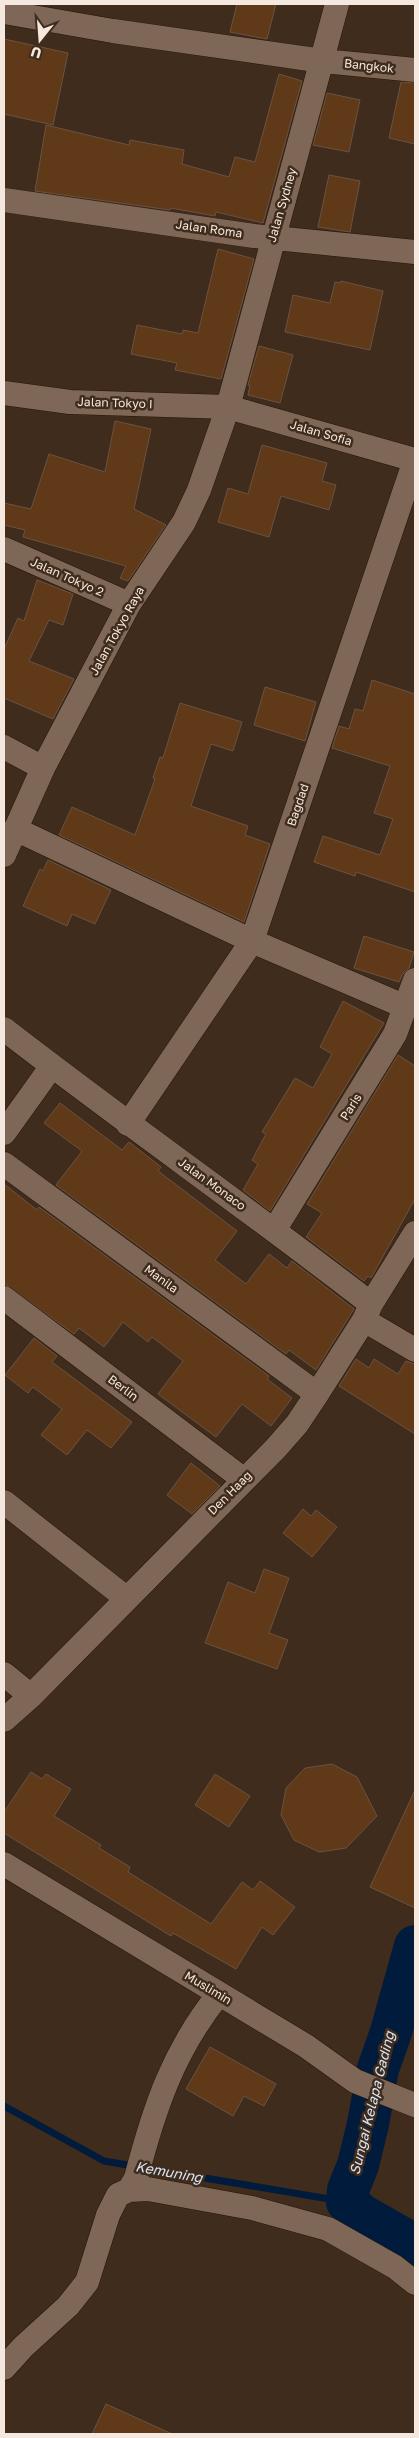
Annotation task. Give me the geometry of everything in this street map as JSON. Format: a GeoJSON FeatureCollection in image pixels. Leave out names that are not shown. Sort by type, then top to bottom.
{"type":"FeatureCollection","features":[{"type":"Feature","properties":{"kind":"street","name":"Jalan Sydney"},"geometry":{"type":"LineString","coordinates":[[228,407],[337,4]]}},
{"type":"Feature","properties":{"kind":"street","name":"Bangkok"},"geometry":{"type":"LineString","coordinates":[[4,12],[113,31],[323,61],[415,70]]}},
{"type":"Feature","properties":{"kind":"street","name":"Jalan Roma"},"geometry":{"type":"LineString","coordinates":[[4,200],[273,237],[415,252]]}},
{"type":"Feature","properties":{"kind":"street","name":"Jalan Tokyo I"},"geometry":{"type":"LineString","coordinates":[[4,393],[70,402],[228,407]]}},
{"type":"Feature","properties":{"kind":"street","name":"Jalan Sofia"},"geometry":{"type":"LineString","coordinates":[[228,407],[415,460]]}},
{"type":"Feature","properties":{"kind":"street","name":"Jalan Tokyo Raya"},"geometry":{"type":"LineString","coordinates":[[4,855],[43,768],[130,604],[184,522],[210,462],[228,407]]}},
{"type":"Feature","properties":{"kind":"street","name":"Bagdad"},"geometry":{"type":"LineString","coordinates":[[128,1124],[252,941],[415,460]]}},
{"type":"Feature","properties":{"kind":"street","name":"Jalan Tokyo 2"},"geometry":{"type":"LineString","coordinates":[[4,549],[130,604]]}},
{"type":"Feature","properties":{"kind":"street"},"geometry":{"type":"LineString","coordinates":[[4,747],[43,768]]}},
{"type":"Feature","properties":{"kind":"street"},"geometry":{"type":"LineString","coordinates":[[16,829],[252,941],[406,1007]]}},
{"type":"Feature","properties":{"kind":"street","name":"Paris"},"geometry":{"type":"LineString","coordinates":[[275,1229],[395,1034],[415,980]]}},
{"type":"Feature","properties":{"kind":"street"},"geometry":{"type":"LineString","coordinates":[[4,1029],[52,1066],[4,1133]]}},
{"type":"Feature","properties":{"kind":"street","name":"Jalan Monaco"},"geometry":{"type":"LineString","coordinates":[[52,1066],[128,1124],[275,1229],[368,1312],[415,1350]]}},
{"type":"Feature","properties":{"kind":"street","name":"Manila"},"geometry":{"type":"LineString","coordinates":[[4,1164],[317,1394]]}},
{"type":"Feature","properties":{"kind":"street","name":"Den Haag"},"geometry":{"type":"LineString","coordinates":[[4,1720],[31,1696],[281,1442],[317,1394],[415,1232]]}},
{"type":"Feature","properties":{"kind":"street","name":"Berlin"},"geometry":{"type":"LineString","coordinates":[[4,1298],[243,1479]]}},
{"type":"Feature","properties":{"kind":"street"},"geometry":{"type":"LineString","coordinates":[[4,1502],[126,1598]]}},
{"type":"Feature","properties":{"kind":"street"},"geometry":{"type":"LineString","coordinates":[[4,1674],[31,1696]]}},
{"type":"Feature","properties":{"kind":"street","name":"Muslimin"},"geometry":{"type":"LineString","coordinates":[[4,1864],[306,2046],[355,2081],[415,2105]]}},
{"type":"Feature","properties":{"kind":"street"},"geometry":{"type":"LineString","coordinates":[[4,2368],[68,2306],[88,2282],[108,2215],[118,2195],[133,2184],[160,2095],[183,2045],[219,1994]]}},
{"type":"Feature","properties":{"kind":"street"},"geometry":{"type":"LineString","coordinates":[[133,2184],[148,2189],[252,2208],[328,2229],[395,2267],[415,2284]]}},
{"type":"Feature","properties":{"kind":"building"},"geometry":{"type":"Polygon","coordinates":[[[237,4],[276,4],[267,39],[230,32],[237,4]]]}},
{"type":"Feature","properties":{"kind":"building"},"geometry":{"type":"Polygon","coordinates":[[[4,39],[68,53],[53,125],[4,114],[4,39]]]}},
{"type":"Feature","properties":{"kind":"building"},"geometry":{"type":"Polygon","coordinates":[[[279,74],[302,81],[263,223],[216,212],[215,216],[171,208],[170,210],[35,191],[46,125],[129,145],[130,140],[184,150],[182,164],[229,177],[235,157],[255,162],[279,74]]]}},
{"type":"Feature","properties":{"kind":"building"},"geometry":{"type":"Polygon","coordinates":[[[401,82],[415,83],[415,144],[389,138],[401,82]]]}},
{"type":"Feature","properties":{"kind":"building"},"geometry":{"type":"Polygon","coordinates":[[[327,93],[360,100],[349,152],[313,145],[327,93]]]}},
{"type":"Feature","properties":{"kind":"building"},"geometry":{"type":"Polygon","coordinates":[[[329,175],[360,181],[350,232],[318,227],[329,175]]]}},
{"type":"Feature","properties":{"kind":"building"},"geometry":{"type":"Polygon","coordinates":[[[218,249],[254,259],[221,379],[175,370],[177,363],[131,354],[137,325],[182,334],[183,330],[198,333],[218,249]]]}},
{"type":"Feature","properties":{"kind":"building"},"geometry":{"type":"Polygon","coordinates":[[[341,281],[383,291],[370,350],[285,332],[293,295],[330,303],[335,282],[341,283],[341,281]]]}},
{"type":"Feature","properties":{"kind":"building"},"geometry":{"type":"Polygon","coordinates":[[[259,346],[293,355],[280,403],[248,395],[250,385],[248,385],[259,346]]]}},
{"type":"Feature","properties":{"kind":"building"},"geometry":{"type":"Polygon","coordinates":[[[115,421],[151,429],[134,509],[166,525],[128,581],[120,578],[126,566],[23,537],[25,530],[4,525],[4,503],[31,509],[49,454],[105,472],[115,421]]]}},
{"type":"Feature","properties":{"kind":"building"},"geometry":{"type":"Polygon","coordinates":[[[262,445],[327,463],[322,481],[336,485],[329,510],[281,496],[269,537],[218,522],[228,488],[248,494],[262,445]]]}},
{"type":"Feature","properties":{"kind":"building"},"geometry":{"type":"Polygon","coordinates":[[[37,580],[73,594],[63,625],[49,620],[29,661],[74,679],[53,719],[4,698],[4,649],[18,618],[24,621],[37,580]]]}},
{"type":"Feature","properties":{"kind":"building"},"geometry":{"type":"Polygon","coordinates":[[[372,680],[415,694],[415,892],[356,872],[355,876],[314,862],[323,836],[380,855],[393,819],[374,813],[390,766],[332,748],[339,726],[349,729],[355,709],[363,711],[372,680]]]}},
{"type":"Feature","properties":{"kind":"building"},"geometry":{"type":"Polygon","coordinates":[[[265,687],[316,702],[305,741],[254,725],[265,687]]]}},
{"type":"Feature","properties":{"kind":"building"},"geometry":{"type":"Polygon","coordinates":[[[180,703],[242,722],[233,751],[211,744],[191,806],[248,826],[245,835],[270,844],[244,922],[59,835],[72,807],[135,835],[155,779],[153,778],[160,757],[163,758],[180,703]]]}},
{"type":"Feature","properties":{"kind":"building"},"geometry":{"type":"Polygon","coordinates":[[[48,860],[111,890],[95,924],[72,914],[67,926],[23,906],[40,869],[43,871],[48,860]]]}},
{"type":"Feature","properties":{"kind":"building"},"geometry":{"type":"Polygon","coordinates":[[[364,936],[414,952],[409,968],[402,975],[399,982],[354,968],[364,936]]]}},
{"type":"Feature","properties":{"kind":"building"},"geometry":{"type":"Polygon","coordinates":[[[343,1001],[384,1023],[270,1211],[243,1190],[258,1164],[252,1160],[266,1134],[262,1132],[295,1078],[313,1088],[332,1054],[320,1047],[343,1001]]]}},
{"type":"Feature","properties":{"kind":"building"},"geometry":{"type":"Polygon","coordinates":[[[398,1055],[415,1066],[415,1199],[371,1278],[368,1276],[364,1281],[306,1237],[322,1213],[307,1204],[398,1055]]]}},
{"type":"Feature","properties":{"kind":"building"},"geometry":{"type":"Polygon","coordinates":[[[60,1103],[122,1150],[129,1142],[161,1167],[158,1171],[237,1231],[215,1260],[246,1284],[269,1254],[287,1268],[292,1261],[354,1309],[316,1370],[289,1350],[286,1354],[56,1185],[82,1151],[44,1123],[60,1103]]]}},
{"type":"Feature","properties":{"kind":"building"},"geometry":{"type":"Polygon","coordinates":[[[4,1184],[37,1210],[39,1207],[269,1376],[267,1379],[292,1398],[271,1426],[242,1404],[216,1437],[158,1394],[183,1361],[152,1337],[148,1342],[123,1322],[104,1347],[79,1328],[74,1334],[4,1283],[4,1184]]]}},
{"type":"Feature","properties":{"kind":"building"},"geometry":{"type":"Polygon","coordinates":[[[34,1338],[57,1356],[52,1362],[132,1422],[111,1448],[87,1430],[67,1455],[41,1435],[62,1409],[33,1387],[28,1393],[5,1375],[34,1338]]]}},
{"type":"Feature","properties":{"kind":"building"},"geometry":{"type":"Polygon","coordinates":[[[356,1359],[369,1368],[374,1359],[398,1374],[406,1361],[415,1364],[415,1434],[339,1386],[356,1359]]]}},
{"type":"Feature","properties":{"kind":"building"},"geometry":{"type":"Polygon","coordinates":[[[191,1463],[220,1486],[192,1514],[167,1495],[191,1463]]]}},
{"type":"Feature","properties":{"kind":"building"},"geometry":{"type":"Polygon","coordinates":[[[303,1509],[311,1516],[316,1510],[337,1527],[312,1557],[283,1533],[303,1509]]]}},
{"type":"Feature","properties":{"kind":"building"},"geometry":{"type":"Polygon","coordinates":[[[264,1569],[289,1578],[269,1633],[288,1640],[277,1669],[205,1643],[228,1582],[255,1593],[264,1569]]]}},
{"type":"Feature","properties":{"kind":"building"},"geometry":{"type":"Polygon","coordinates":[[[332,1764],[357,1777],[377,1816],[346,1848],[319,1852],[294,1840],[281,1815],[286,1788],[305,1768],[332,1764]]]}},
{"type":"Feature","properties":{"kind":"building"},"geometry":{"type":"Polygon","coordinates":[[[31,1772],[42,1779],[46,1774],[71,1789],[54,1816],[101,1845],[99,1848],[130,1867],[128,1872],[211,1924],[242,1882],[253,1890],[260,1881],[295,1907],[273,1935],[262,1927],[236,1969],[173,1933],[171,1936],[4,1833],[4,1812],[31,1772]]]}},
{"type":"Feature","properties":{"kind":"building"},"geometry":{"type":"Polygon","coordinates":[[[215,1774],[250,1796],[229,1827],[195,1805],[215,1774]]]}},
{"type":"Feature","properties":{"kind":"building"},"geometry":{"type":"Polygon","coordinates":[[[415,1790],[415,1908],[370,1887],[415,1790]]]}},
{"type":"Feature","properties":{"kind":"building"},"geometry":{"type":"Polygon","coordinates":[[[210,2047],[276,2084],[264,2106],[244,2096],[233,2116],[186,2089],[210,2047]]]}},
{"type":"Feature","properties":{"kind":"building"},"geometry":{"type":"Polygon","coordinates":[[[106,2404],[172,2434],[92,2434],[106,2404]]]}},
{"type":"Feature","properties":{"kind":"waterway","name":"Sungai Kelapa Gading"},"geometry":{"type":"LineString","coordinates":[[415,1946],[391,2032],[378,2069],[368,2124],[358,2165],[348,2190],[347,2202],[362,2215],[415,2245]]}},
{"type":"Feature","properties":{"kind":"waterway","name":"Kemuning"},"geometry":{"type":"LineString","coordinates":[[4,2106],[104,2161],[347,2202]]}}]}
